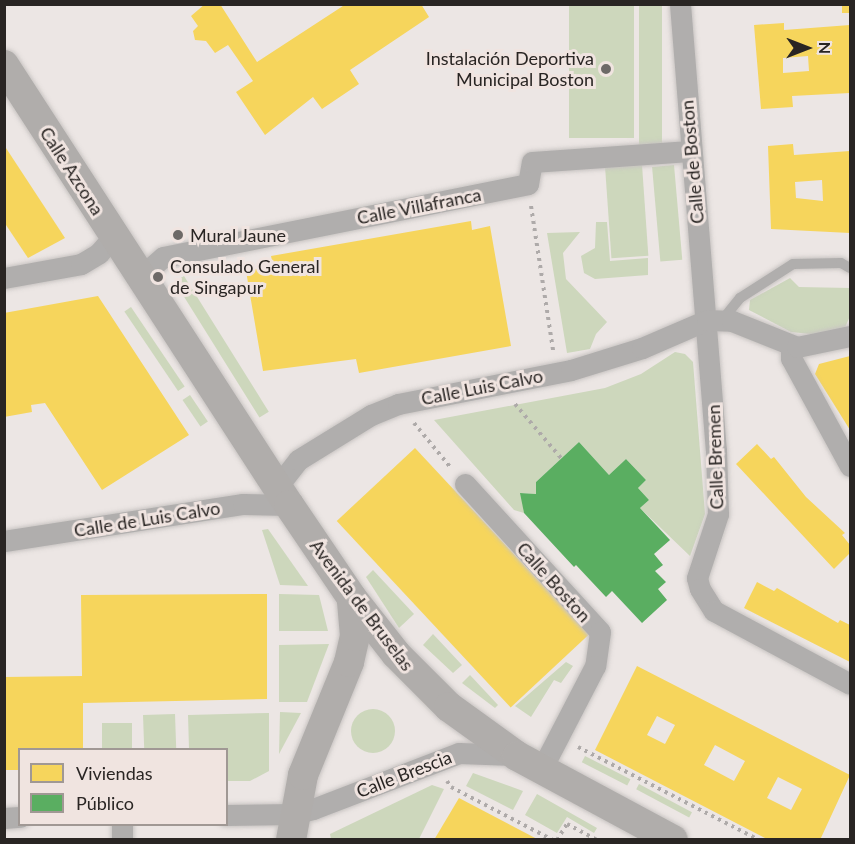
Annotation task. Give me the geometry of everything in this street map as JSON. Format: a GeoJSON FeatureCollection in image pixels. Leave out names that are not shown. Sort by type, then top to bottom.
{"type":"FeatureCollection","features":[{"type":"Feature","properties":{"kind":"street","name":"Calle de Boston"},"geometry":{"type":"LineString","coordinates":[[680,4],[690,151],[715,319]]}},
{"type":"Feature","properties":{"kind":"street","name":"Calle Azcona"},"geometry":{"type":"LineString","coordinates":[[4,65],[140,277]]}},
{"type":"Feature","properties":{"kind":"street"},"geometry":{"type":"LineString","coordinates":[[528,184],[532,162],[690,151]]}},
{"type":"Feature","properties":{"kind":"street","name":"Calle Villafranca"},"geometry":{"type":"LineString","coordinates":[[140,277],[163,257],[528,184]]}},
{"type":"Feature","properties":{"kind":"street"},"geometry":{"type":"LineString","coordinates":[[4,278],[81,264],[99,253],[114,236]]}},
{"type":"Feature","properties":{"kind":"street","name":"Avenida de Bruselas"},"geometry":{"type":"LineString","coordinates":[[140,277],[352,598],[422,683],[529,763],[673,840]]}},
{"type":"Feature","properties":{"kind":"street"},"geometry":{"type":"LineString","coordinates":[[715,319],[791,346],[813,346],[850,335]]}},
{"type":"Feature","properties":{"kind":"street","name":"Calle Luis Calvo"},"geometry":{"type":"LineString","coordinates":[[283,496],[298,460],[370,416],[407,402],[557,372],[642,348],[715,319]]}},
{"type":"Feature","properties":{"kind":"street","name":"Calle Bremen"},"geometry":{"type":"LineString","coordinates":[[715,319],[718,514],[700,566],[700,589],[714,611],[850,684]]}},
{"type":"Feature","properties":{"kind":"street"},"geometry":{"type":"LineString","coordinates":[[791,346],[791,358],[850,466]]}},
{"type":"Feature","properties":{"kind":"street","name":"Calle Boston"},"geometry":{"type":"LineString","coordinates":[[465,484],[600,633],[595,666],[557,736],[529,763]]}},
{"type":"Feature","properties":{"kind":"street","name":"Calle de Luis Calvo"},"geometry":{"type":"LineString","coordinates":[[4,541],[283,496]]}},
{"type":"Feature","properties":{"kind":"street"},"geometry":{"type":"LineString","coordinates":[[292,827],[303,775],[350,662],[355,636],[352,598]]}},
{"type":"Feature","properties":{"kind":"street","name":"Calle Brescia"},"geometry":{"type":"LineString","coordinates":[[228,815],[292,827],[436,760],[481,751],[529,763]]}},
{"type":"Feature","properties":{"kind":"lane"},"geometry":{"type":"LineString","coordinates":[[715,319],[740,298],[793,264],[841,264],[850,268]]}},
{"type":"Feature","properties":{"kind":"path"},"geometry":{"type":"LineString","coordinates":[[528,184],[557,372]]}},
{"type":"Feature","properties":{"kind":"path"},"geometry":{"type":"LineString","coordinates":[[497,383],[561,459]]}},
{"type":"Feature","properties":{"kind":"path"},"geometry":{"type":"LineString","coordinates":[[432,444],[465,484]]}},
{"type":"Feature","properties":{"kind":"path"},"geometry":{"type":"LineString","coordinates":[[557,736],[759,840]]}},
{"type":"Feature","properties":{"kind":"path"},"geometry":{"type":"LineString","coordinates":[[436,760],[451,787],[555,840],[567,824],[597,840]]}},
{"type":"Feature","properties":{"kind":"green space","name":"Instalación Deportiva Municipal Boston"},"geometry":{"type":"Polygon","coordinates":[[[569,5],[634,5],[634,138],[569,138],[569,5]]]}},
{"type":"Feature","properties":{"kind":"green space"},"geometry":{"type":"Polygon","coordinates":[[[639,5],[662,5],[662,146],[639,146],[639,5]]]}},
{"type":"Feature","properties":{"kind":"green space"},"geometry":{"type":"Polygon","coordinates":[[[642,165],[648,256],[611,258],[605,168],[642,165]]]}},
{"type":"Feature","properties":{"kind":"green space"},"geometry":{"type":"Polygon","coordinates":[[[674,165],[682,260],[660,262],[652,167],[674,165]]]}},
{"type":"Feature","properties":{"kind":"green space"},"geometry":{"type":"Polygon","coordinates":[[[596,222],[607,222],[610,261],[648,258],[648,275],[595,279],[584,273],[581,256],[595,248],[596,222]]]}},
{"type":"Feature","properties":{"kind":"green space"},"geometry":{"type":"Polygon","coordinates":[[[580,232],[563,253],[566,279],[607,322],[596,334],[590,349],[567,353],[547,233],[580,232]]]}},
{"type":"Feature","properties":{"kind":"green space"},"geometry":{"type":"Polygon","coordinates":[[[184,276],[269,412],[259,418],[175,282],[184,276]]]}},
{"type":"Feature","properties":{"kind":"green space"},"geometry":{"type":"Polygon","coordinates":[[[790,278],[799,287],[850,288],[850,316],[844,330],[820,335],[791,332],[749,310],[750,300],[790,278]]]}},
{"type":"Feature","properties":{"kind":"green space"},"geometry":{"type":"Polygon","coordinates":[[[131,307],[185,387],[178,391],[124,311],[131,307]]]}},
{"type":"Feature","properties":{"kind":"green space"},"geometry":{"type":"Polygon","coordinates":[[[675,352],[685,354],[693,362],[705,514],[690,556],[640,508],[649,500],[638,488],[646,480],[626,459],[609,475],[579,442],[536,482],[536,494],[521,493],[524,513],[514,510],[434,420],[605,388],[641,374],[675,352]]]}},
{"type":"Feature","properties":{"kind":"green space"},"geometry":{"type":"Polygon","coordinates":[[[190,395],[208,422],[200,427],[183,400],[190,395]]]}},
{"type":"Feature","properties":{"kind":"green space"},"geometry":{"type":"Polygon","coordinates":[[[268,529],[308,586],[280,585],[262,530],[268,529]]]}},
{"type":"Feature","properties":{"kind":"green space"},"geometry":{"type":"Polygon","coordinates":[[[373,570],[414,614],[399,628],[366,577],[373,570]]]}},
{"type":"Feature","properties":{"kind":"green space"},"geometry":{"type":"Polygon","coordinates":[[[279,594],[319,595],[328,631],[279,631],[279,594]]]}},
{"type":"Feature","properties":{"kind":"green space"},"geometry":{"type":"Polygon","coordinates":[[[433,634],[462,665],[453,673],[423,645],[433,634]]]}},
{"type":"Feature","properties":{"kind":"green space"},"geometry":{"type":"Polygon","coordinates":[[[329,644],[307,702],[279,702],[279,645],[329,644]]]}},
{"type":"Feature","properties":{"kind":"green space"},"geometry":{"type":"Polygon","coordinates":[[[566,662],[573,666],[561,683],[554,680],[531,717],[515,706],[566,662]]]}},
{"type":"Feature","properties":{"kind":"green space"},"geometry":{"type":"Polygon","coordinates":[[[470,675],[498,705],[495,708],[462,683],[470,675]]]}},
{"type":"Feature","properties":{"kind":"green space"},"geometry":{"type":"Polygon","coordinates":[[[373,709],[388,716],[395,731],[388,746],[373,753],[358,746],[351,731],[358,716],[373,709]]]}},
{"type":"Feature","properties":{"kind":"green space"},"geometry":{"type":"Polygon","coordinates":[[[280,712],[301,713],[279,754],[280,712]]]}},
{"type":"Feature","properties":{"kind":"green space"},"geometry":{"type":"Polygon","coordinates":[[[269,713],[269,771],[250,781],[228,781],[228,748],[189,748],[188,715],[269,713]]]}},
{"type":"Feature","properties":{"kind":"green space"},"geometry":{"type":"Polygon","coordinates":[[[175,714],[176,748],[144,748],[143,715],[175,714]]]}},
{"type":"Feature","properties":{"kind":"green space"},"geometry":{"type":"Polygon","coordinates":[[[102,723],[132,723],[132,748],[102,748],[102,723]]]}},
{"type":"Feature","properties":{"kind":"green space"},"geometry":{"type":"Polygon","coordinates":[[[585,756],[630,779],[627,785],[582,762],[585,756]]]}},
{"type":"Feature","properties":{"kind":"green space"},"geometry":{"type":"Polygon","coordinates":[[[473,773],[523,791],[513,810],[466,786],[473,773]]]}},
{"type":"Feature","properties":{"kind":"green space"},"geometry":{"type":"Polygon","coordinates":[[[639,784],[692,812],[689,817],[636,789],[639,784]]]}},
{"type":"Feature","properties":{"kind":"green space"},"geometry":{"type":"Polygon","coordinates":[[[432,785],[444,789],[419,839],[331,839],[330,834],[432,785]]]}},
{"type":"Feature","properties":{"kind":"green space"},"geometry":{"type":"Polygon","coordinates":[[[537,794],[597,828],[594,833],[567,817],[557,833],[525,815],[537,794]]]}},
{"type":"Feature","properties":{"kind":"building: Viviendas"},"geometry":{"type":"Polygon","coordinates":[[[205,4],[220,4],[257,62],[346,4],[421,4],[429,17],[350,70],[359,84],[322,109],[313,97],[265,135],[236,92],[253,81],[228,45],[215,53],[206,41],[195,40],[193,31],[198,26],[191,16],[205,4]]]}},
{"type":"Feature","properties":{"kind":"building: Viviendas"},"geometry":{"type":"Polygon","coordinates":[[[842,4],[850,4],[850,13],[842,13],[842,4]]]}},
{"type":"Feature","properties":{"kind":"building: Viviendas"},"geometry":{"type":"Polygon","coordinates":[[[784,23],[784,30],[850,25],[850,93],[792,96],[793,107],[761,109],[754,25],[784,23]],[[808,56],[783,58],[783,73],[809,71],[808,56]]]}},
{"type":"Feature","properties":{"kind":"building: Viviendas"},"geometry":{"type":"Polygon","coordinates":[[[793,144],[794,155],[850,151],[850,233],[771,229],[768,146],[793,144]],[[822,180],[795,182],[796,198],[823,201],[822,180]]]}},
{"type":"Feature","properties":{"kind":"building: Viviendas"},"geometry":{"type":"Polygon","coordinates":[[[4,145],[65,238],[28,258],[4,222],[4,145]]]}},
{"type":"Feature","properties":{"kind":"building: Viviendas"},"geometry":{"type":"Polygon","coordinates":[[[471,221],[472,230],[490,226],[511,346],[359,373],[356,359],[263,371],[246,271],[273,266],[271,256],[471,221]]]}},
{"type":"Feature","properties":{"kind":"building: Viviendas"},"geometry":{"type":"Polygon","coordinates":[[[98,296],[189,435],[102,490],[45,403],[31,405],[32,412],[4,417],[4,313],[98,296]]]}},
{"type":"Feature","properties":{"kind":"building: Viviendas"},"geometry":{"type":"Polygon","coordinates":[[[850,356],[850,430],[815,374],[819,364],[850,356]]]}},
{"type":"Feature","properties":{"kind":"building: Viviendas"},"geometry":{"type":"Polygon","coordinates":[[[757,444],[771,459],[774,457],[806,497],[845,533],[842,535],[850,545],[850,553],[834,569],[736,464],[757,444]]]}},
{"type":"Feature","properties":{"kind":"building: Viviendas"},"geometry":{"type":"Polygon","coordinates":[[[415,448],[589,634],[511,707],[337,521],[415,448]]]}},
{"type":"Feature","properties":{"kind":"building: Viviendas"},"geometry":{"type":"Polygon","coordinates":[[[757,582],[774,591],[777,588],[838,623],[840,620],[850,625],[850,662],[744,608],[757,582]]]}},
{"type":"Feature","properties":{"kind":"building: Viviendas"},"geometry":{"type":"Polygon","coordinates":[[[267,594],[267,699],[83,703],[83,748],[18,748],[18,770],[4,770],[4,677],[82,676],[81,595],[267,594]]]}},
{"type":"Feature","properties":{"kind":"building: Viviendas"},"geometry":{"type":"Polygon","coordinates":[[[637,666],[850,775],[820,840],[769,840],[595,750],[637,666]],[[657,716],[647,735],[665,744],[675,725],[657,716]],[[715,745],[704,765],[734,781],[745,761],[715,745]],[[778,777],[767,798],[791,810],[802,789],[778,777]]]}},
{"type":"Feature","properties":{"kind":"building: Viviendas"},"geometry":{"type":"Polygon","coordinates":[[[459,798],[539,840],[434,840],[459,798]]]}},
{"type":"Feature","properties":{"kind":"building: Público"},"geometry":{"type":"Polygon","coordinates":[[[579,442],[609,475],[626,459],[646,480],[638,488],[649,500],[640,508],[670,540],[654,554],[663,565],[655,571],[666,582],[658,589],[667,600],[642,623],[612,591],[606,597],[576,565],[574,567],[524,513],[520,493],[536,494],[536,482],[579,442]]]}},
{"type":"Feature","properties":{"kind":"place","name":"Instalación Deportiva Municipal Boston"},"geometry":{"type":"Point","coordinates":[606,69]}},
{"type":"Feature","properties":{"kind":"place","name":"Mural Jaune"},"geometry":{"type":"Point","coordinates":[178,235]}},
{"type":"Feature","properties":{"kind":"place","name":"Consulado General de Singapur"},"geometry":{"type":"Point","coordinates":[158,277]}}]}
